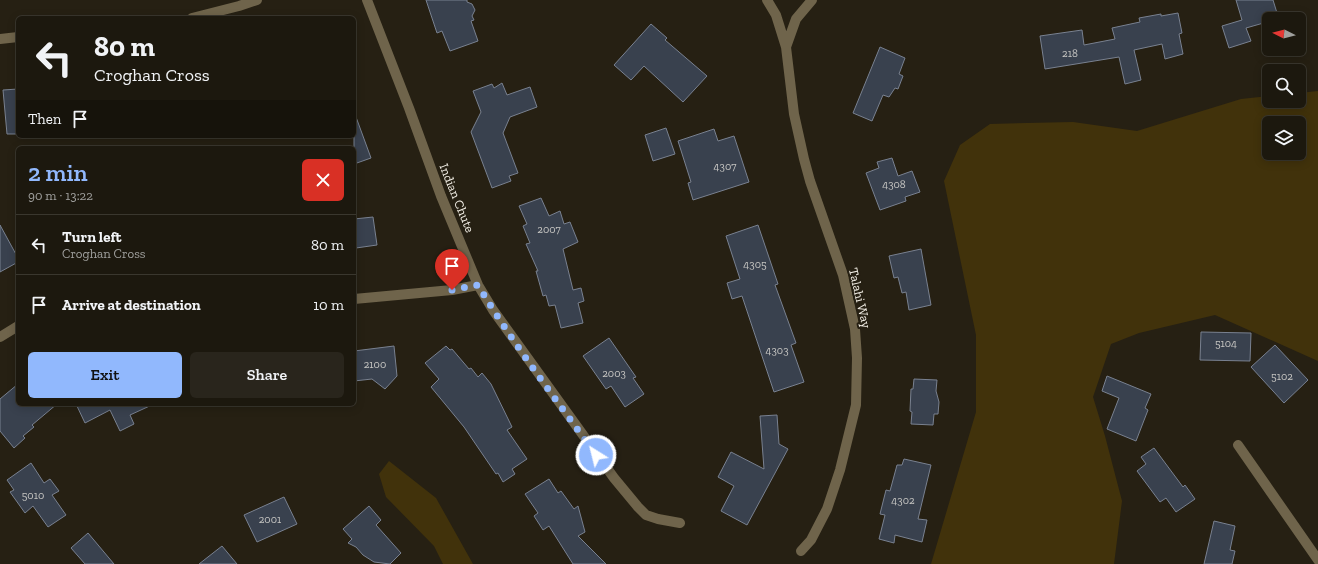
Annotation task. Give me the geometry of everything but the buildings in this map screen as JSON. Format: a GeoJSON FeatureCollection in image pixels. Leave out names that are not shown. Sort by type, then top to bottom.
{"type":"FeatureCollection","features":[{"type":"Feature","properties":{"kind":"street"},"geometry":{"type":"LineString","coordinates":[[200,16],[257,0]]}},
{"type":"Feature","properties":{"kind":"street","name":"Indian Chute"},"geometry":{"type":"LineString","coordinates":[[367,0],[441,196],[478,285],[519,349],[614,478],[638,507],[646,515],[680,523]]}},
{"type":"Feature","properties":{"kind":"street","name":"Talahi Way"},"geometry":{"type":"LineString","coordinates":[[767,0],[776,16],[786,47],[794,114],[804,159],[810,181],[843,274],[855,329],[857,358],[856,405],[840,470],[827,508],[811,540],[801,551]]}},
{"type":"Feature","properties":{"kind":"street","name":"Talahi Way"},"geometry":{"type":"LineString","coordinates":[[786,47],[796,18],[812,0]]}},
{"type":"Feature","properties":{"kind":"street"},"geometry":{"type":"LineString","coordinates":[[0,39],[16,37]]}},
{"type":"Feature","properties":{"kind":"street"},"geometry":{"type":"LineString","coordinates":[[356,299],[452,290],[478,285]]}},
{"type":"Feature","properties":{"kind":"street"},"geometry":{"type":"LineString","coordinates":[[0,337],[16,327]]}},
{"type":"Feature","properties":{"kind":"street"},"geometry":{"type":"LineString","coordinates":[[1238,445],[1318,561],[1316,564]]}},
{"type":"Feature","properties":{"kind":"shaded area"},"geometry":{"type":"Polygon","coordinates":[[[1318,91],[1318,361],[1215,315],[1139,333],[1111,344],[1093,397],[1122,501],[1114,564],[931,564],[976,412],[976,335],[944,181],[960,145],[990,124],[1073,122],[1137,131],[1241,99],[1262,97],[1262,108],[1306,108],[1306,92],[1318,91]]]}},
{"type":"Feature","properties":{"kind":"shaded area"},"geometry":{"type":"Polygon","coordinates":[[[389,461],[436,498],[473,564],[443,564],[434,546],[386,497],[379,474],[389,461]]]}},
{"type":"Feature","properties":{"kind":"route"},"geometry":{"type":"LineString","coordinates":[[452,290],[478,285],[519,349],[596,455]]}}]}
